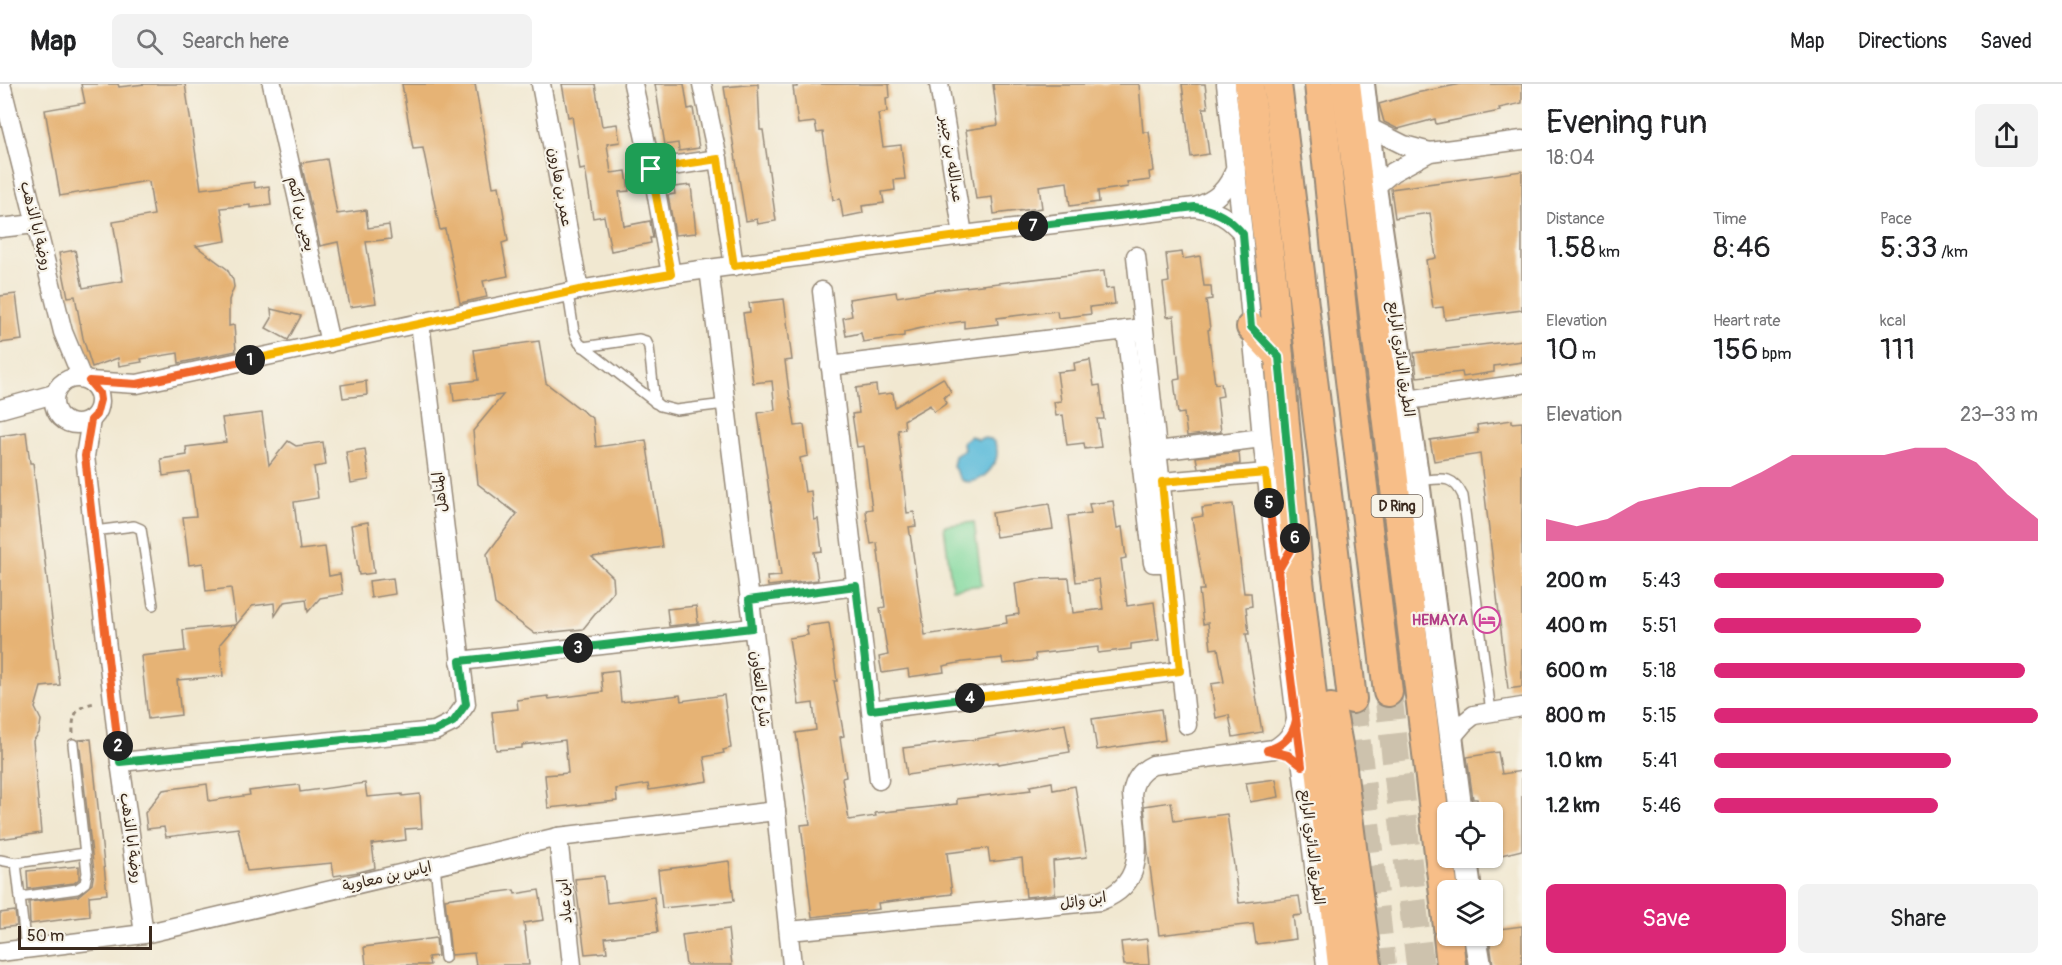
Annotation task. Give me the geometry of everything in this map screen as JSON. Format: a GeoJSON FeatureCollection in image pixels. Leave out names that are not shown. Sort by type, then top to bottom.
{"type":"FeatureCollection","features":[{"type":"Feature","properties":{"kind":"main road"},"geometry":{"type":"LineString","coordinates":[[1249,84],[1272,278],[1295,542],[1342,965]]}},
{"type":"Feature","properties":{"kind":"main road"},"geometry":{"type":"LineString","coordinates":[[1277,84],[1352,699]]}},
{"type":"Feature","properties":{"kind":"main road","name":"D Ring"},"geometry":{"type":"LineString","coordinates":[[1319,84],[1345,339],[1388,692]]}},
{"type":"Feature","properties":{"kind":"main road","name":"D Ring"},"geometry":{"type":"LineString","coordinates":[[1346,84],[1442,880]]}},
{"type":"Feature","properties":{"kind":"main road"},"geometry":{"type":"LineString","coordinates":[[1251,327],[1279,357]]}},
{"type":"Feature","properties":{"kind":"main road"},"geometry":{"type":"LineString","coordinates":[[1278,571],[1295,542]]}},
{"type":"Feature","properties":{"kind":"main road"},"geometry":{"type":"LineString","coordinates":[[1307,645],[1325,686],[1335,723],[1366,965]]}},
{"type":"Feature","properties":{"kind":"main road"},"geometry":{"type":"LineString","coordinates":[[1449,946],[1451,965]]}},
{"type":"Feature","properties":{"kind":"street","name":"روضة ابا الذهب"},"geometry":{"type":"LineString","coordinates":[[1,84],[63,332],[70,389],[99,393],[85,456]]}},
{"type":"Feature","properties":{"kind":"street","name":"يحيى بن اكثم"},"geometry":{"type":"LineString","coordinates":[[272,84],[330,343]]}},
{"type":"Feature","properties":{"kind":"street","name":"عمر بن هارون"},"geometry":{"type":"LineString","coordinates":[[541,84],[574,291]]}},
{"type":"Feature","properties":{"kind":"street"},"geometry":{"type":"LineString","coordinates":[[633,84],[671,274]]}},
{"type":"Feature","properties":{"kind":"street"},"geometry":{"type":"LineString","coordinates":[[702,84],[719,166],[734,266]]}},
{"type":"Feature","properties":{"kind":"street","name":"عبدالله بن جبير"},"geometry":{"type":"LineString","coordinates":[[939,84],[963,235]]}},
{"type":"Feature","properties":{"kind":"street","name":"الطريق الدائري الرابع"},"geometry":{"type":"LineString","coordinates":[[1226,84],[1262,438],[1326,965]]}},
{"type":"Feature","properties":{"kind":"street","name":"الطريق الدائري الرابع"},"geometry":{"type":"LineString","coordinates":[[1363,84],[1375,187],[1407,400],[1460,802]]}},
{"type":"Feature","properties":{"kind":"street"},"geometry":{"type":"LineString","coordinates":[[1368,127],[1404,145],[1430,152]]}},
{"type":"Feature","properties":{"kind":"street"},"geometry":{"type":"LineString","coordinates":[[1375,187],[1394,172],[1430,152],[1522,140]]}},
{"type":"Feature","properties":{"kind":"street"},"geometry":{"type":"LineString","coordinates":[[653,175],[719,166]]}},
{"type":"Feature","properties":{"kind":"street"},"geometry":{"type":"LineString","coordinates":[[9,407],[70,389],[137,384],[574,291],[671,274],[1195,207],[1206,204],[1226,189],[1236,167]]}},
{"type":"Feature","properties":{"kind":"street"},"geometry":{"type":"LineString","coordinates":[[1195,207],[1217,212],[1236,225],[1243,234]]}},
{"type":"Feature","properties":{"kind":"street"},"geometry":{"type":"LineString","coordinates":[[0,228],[35,224]]}},
{"type":"Feature","properties":{"kind":"street"},"geometry":{"type":"LineString","coordinates":[[1136,256],[1135,329],[1153,563],[1169,563]]}},
{"type":"Feature","properties":{"kind":"street","name":"شارع التعاون"},"geometry":{"type":"LineString","coordinates":[[709,269],[776,811],[792,965]]}},
{"type":"Feature","properties":{"kind":"street"},"geometry":{"type":"LineString","coordinates":[[822,291],[879,780]]}},
{"type":"Feature","properties":{"kind":"street","name":"المناهل"},"geometry":{"type":"LineString","coordinates":[[120,762],[435,731],[453,722],[466,704],[420,323]]}},
{"type":"Feature","properties":{"kind":"street"},"geometry":{"type":"LineString","coordinates":[[830,366],[1135,329]]}},
{"type":"Feature","properties":{"kind":"street"},"geometry":{"type":"LineString","coordinates":[[1135,329],[1162,482],[1186,725]]}},
{"type":"Feature","properties":{"kind":"street"},"geometry":{"type":"LineString","coordinates":[[1380,365],[1407,400],[1522,384]]}},
{"type":"Feature","properties":{"kind":"street"},"geometry":{"type":"LineString","coordinates":[[70,389],[59,416],[70,424],[77,425],[137,384]]}},
{"type":"Feature","properties":{"kind":"street","name":"روضة ابا الذهب"},"geometry":{"type":"LineString","coordinates":[[70,424],[85,456],[120,762],[144,934]]}},
{"type":"Feature","properties":{"kind":"street"},"geometry":{"type":"LineString","coordinates":[[1157,451],[1262,438]]}},
{"type":"Feature","properties":{"kind":"street"},"geometry":{"type":"LineString","coordinates":[[1162,482],[1266,473]]}},
{"type":"Feature","properties":{"kind":"street"},"geometry":{"type":"LineString","coordinates":[[749,600],[856,586]]}},
{"type":"Feature","properties":{"kind":"street"},"geometry":{"type":"LineString","coordinates":[[460,661],[752,628]]}},
{"type":"Feature","properties":{"kind":"street"},"geometry":{"type":"LineString","coordinates":[[871,710],[1180,671]]}},
{"type":"Feature","properties":{"kind":"street"},"geometry":{"type":"LineString","coordinates":[[1447,700],[1482,714]]}},
{"type":"Feature","properties":{"kind":"street"},"geometry":{"type":"LineString","coordinates":[[1429,770],[1464,723],[1482,714],[1522,707]]}},
{"type":"Feature","properties":{"kind":"street","name":"ابن وائل"},"geometry":{"type":"LineString","coordinates":[[789,931],[1100,901],[1115,896],[1126,886],[1137,858],[1132,794],[1133,784],[1138,775],[1153,765],[1267,750],[1285,742],[1296,720]]}},
{"type":"Feature","properties":{"kind":"street","name":"ابن وائل"},"geometry":{"type":"LineString","coordinates":[[1267,750],[1288,755],[1302,766]]}},
{"type":"Feature","properties":{"kind":"street","name":"اياس بن معاوية"},"geometry":{"type":"LineString","coordinates":[[0,952],[144,934],[558,837],[776,811]]}},
{"type":"Feature","properties":{"kind":"street","name":"ابن عباد"},"geometry":{"type":"LineString","coordinates":[[558,837],[572,965]]}},
{"type":"Feature","properties":{"kind":"street"},"geometry":{"type":"LineString","coordinates":[[1477,946],[1480,965]]}},
{"type":"Feature","properties":{"kind":"lane"},"geometry":{"type":"LineString","coordinates":[[574,291],[574,332],[583,347],[655,403],[670,410],[725,404]]}},
{"type":"Feature","properties":{"kind":"lane"},"geometry":{"type":"LineString","coordinates":[[583,347],[639,339],[646,341],[649,348],[655,403]]}},
{"type":"Feature","properties":{"kind":"lane"},"geometry":{"type":"LineString","coordinates":[[1418,481],[1446,478],[1452,480],[1463,496],[1482,714]]}},
{"type":"Feature","properties":{"kind":"lane"},"geometry":{"type":"LineString","coordinates":[[94,531],[134,526],[141,529],[153,605]]}},
{"type":"Feature","properties":{"kind":"lane"},"geometry":{"type":"LineString","coordinates":[[20,897],[77,889],[85,884],[87,873],[73,744]]}},
{"type":"Feature","properties":{"kind":"lane"},"geometry":{"type":"LineString","coordinates":[[0,860],[16,863],[85,853]]}},
{"type":"Feature","properties":{"kind":"lane"},"geometry":{"type":"LineString","coordinates":[[16,863],[26,949]]}},
{"type":"Feature","properties":{"kind":"lane"},"geometry":{"type":"LineString","coordinates":[[435,866],[445,958]]}},
{"type":"Feature","properties":{"kind":"path"},"geometry":{"type":"LineString","coordinates":[[73,744],[72,720],[76,710],[86,705]]}},
{"type":"Feature","properties":{"kind":"green space"},"geometry":{"type":"Polygon","coordinates":[[[974,522],[982,585],[952,589],[944,526],[974,522]]]}},
{"type":"Feature","properties":{"kind":"water"},"geometry":{"type":"Polygon","coordinates":[[[971,436],[978,440],[991,439],[996,446],[997,454],[991,469],[984,476],[969,482],[961,480],[953,466],[955,456],[964,450],[963,442],[971,436]]]}},
{"type":"Feature","properties":{"kind":"building"},"geometry":{"type":"Polygon","coordinates":[[[81,84],[118,84],[119,87],[145,84],[185,84],[201,189],[254,182],[255,188],[269,186],[271,205],[221,208],[226,241],[196,246],[227,269],[233,280],[234,287],[229,300],[229,326],[234,325],[236,351],[179,363],[178,353],[141,359],[142,362],[119,366],[118,358],[92,367],[83,338],[75,296],[68,297],[59,253],[75,250],[83,288],[123,281],[113,222],[154,215],[147,181],[60,196],[45,110],[85,103],[81,84]]]}},
{"type":"Feature","properties":{"kind":"building"},"geometry":{"type":"Polygon","coordinates":[[[402,84],[475,84],[493,187],[499,186],[508,241],[502,243],[508,276],[483,281],[487,297],[460,303],[445,229],[440,230],[423,148],[413,149],[402,84]]]}},
{"type":"Feature","properties":{"kind":"building"},"geometry":{"type":"Polygon","coordinates":[[[562,84],[595,84],[602,126],[617,124],[620,142],[607,144],[611,173],[626,171],[629,191],[619,192],[624,226],[650,221],[653,238],[650,238],[651,243],[611,251],[604,216],[593,218],[585,169],[580,170],[572,116],[568,117],[562,84]]]}},
{"type":"Feature","properties":{"kind":"building"},"geometry":{"type":"Polygon","coordinates":[[[655,84],[684,84],[688,109],[693,108],[699,148],[679,151],[678,143],[665,145],[655,84]]]}},
{"type":"Feature","properties":{"kind":"building"},"geometry":{"type":"Polygon","coordinates":[[[758,84],[760,130],[763,130],[776,221],[758,224],[757,219],[746,221],[724,87],[758,84]]]}},
{"type":"Feature","properties":{"kind":"building"},"geometry":{"type":"Polygon","coordinates":[[[797,84],[889,84],[890,97],[886,98],[887,112],[878,114],[883,147],[901,145],[905,179],[894,180],[895,190],[882,192],[884,203],[862,206],[863,213],[843,217],[840,199],[833,200],[823,132],[817,133],[815,122],[798,124],[793,87],[797,87],[797,84]]]}},
{"type":"Feature","properties":{"kind":"building"},"geometry":{"type":"Polygon","coordinates":[[[993,84],[1139,84],[1143,132],[1149,132],[1154,171],[1149,172],[1150,180],[1127,183],[1128,187],[1098,191],[1099,202],[1070,206],[1067,182],[1039,186],[1042,208],[994,214],[992,197],[976,199],[966,130],[998,125],[993,84]]]}},
{"type":"Feature","properties":{"kind":"building"},"geometry":{"type":"Polygon","coordinates":[[[1182,84],[1205,84],[1208,108],[1203,108],[1209,154],[1191,157],[1182,84]]]}},
{"type":"Feature","properties":{"kind":"building"},"geometry":{"type":"Polygon","coordinates":[[[1461,84],[1522,84],[1522,103],[1499,108],[1500,111],[1436,124],[1435,119],[1398,129],[1384,122],[1379,104],[1416,93],[1461,84]]]}},
{"type":"Feature","properties":{"kind":"building"},"geometry":{"type":"Polygon","coordinates":[[[327,159],[337,214],[366,210],[368,228],[389,225],[391,239],[366,242],[376,303],[350,307],[338,242],[320,246],[301,163],[327,159]]]}},
{"type":"Feature","properties":{"kind":"building"},"geometry":{"type":"Polygon","coordinates":[[[1522,171],[1522,310],[1445,320],[1443,307],[1433,308],[1426,260],[1436,258],[1430,213],[1395,218],[1391,189],[1522,171]]]}},
{"type":"Feature","properties":{"kind":"building"},"geometry":{"type":"Polygon","coordinates":[[[691,185],[696,233],[675,235],[668,195],[675,194],[674,187],[691,185]]]}},
{"type":"Feature","properties":{"kind":"building"},"geometry":{"type":"Polygon","coordinates":[[[1182,252],[1183,259],[1200,256],[1204,286],[1211,286],[1212,299],[1206,300],[1210,329],[1208,330],[1215,384],[1221,383],[1223,396],[1217,397],[1221,432],[1187,436],[1184,413],[1178,414],[1174,380],[1180,379],[1174,316],[1167,317],[1163,283],[1169,282],[1166,254],[1182,252]]]}},
{"type":"Feature","properties":{"kind":"building"},"geometry":{"type":"Polygon","coordinates":[[[1104,271],[1106,289],[1113,288],[1115,304],[1090,307],[1091,314],[1058,318],[1057,311],[1029,314],[997,318],[998,324],[964,328],[964,321],[904,332],[904,336],[863,342],[861,333],[846,336],[843,318],[852,316],[849,299],[896,292],[897,297],[938,290],[1104,271]]]}},
{"type":"Feature","properties":{"kind":"building"},"geometry":{"type":"Polygon","coordinates":[[[16,294],[22,340],[0,343],[0,296],[16,294]]]}},
{"type":"Feature","properties":{"kind":"building"},"geometry":{"type":"Polygon","coordinates":[[[784,299],[792,360],[785,361],[790,399],[795,426],[804,425],[808,456],[800,458],[805,492],[811,491],[814,520],[818,519],[822,551],[814,552],[818,580],[768,586],[767,577],[781,576],[758,413],[775,410],[772,381],[753,383],[743,313],[750,312],[749,303],[784,299]]]}},
{"type":"Feature","properties":{"kind":"building"},"geometry":{"type":"Polygon","coordinates":[[[271,309],[301,316],[288,340],[266,328],[272,318],[271,309]]]}},
{"type":"Feature","properties":{"kind":"building"},"geometry":{"type":"Polygon","coordinates":[[[1522,340],[1522,362],[1494,366],[1494,372],[1463,377],[1462,372],[1417,377],[1414,353],[1522,340]]]}},
{"type":"Feature","properties":{"kind":"building"},"geometry":{"type":"Polygon","coordinates":[[[539,341],[546,383],[593,419],[596,447],[646,440],[662,547],[592,557],[613,577],[614,591],[583,629],[535,634],[495,604],[487,554],[517,514],[478,484],[473,431],[503,395],[454,401],[452,383],[478,380],[474,350],[539,341]]]}},
{"type":"Feature","properties":{"kind":"building"},"geometry":{"type":"Polygon","coordinates":[[[1090,360],[1094,386],[1100,385],[1104,419],[1097,419],[1101,447],[1085,449],[1084,443],[1067,445],[1063,415],[1056,416],[1054,402],[1061,401],[1057,372],[1075,370],[1074,363],[1090,360]]]}},
{"type":"Feature","properties":{"kind":"building"},"geometry":{"type":"Polygon","coordinates":[[[943,378],[951,392],[944,397],[947,403],[934,412],[930,405],[904,420],[905,429],[898,430],[907,513],[914,512],[916,526],[909,527],[925,635],[1007,623],[1006,616],[1019,614],[1015,583],[1035,579],[1069,578],[1073,613],[1103,609],[1099,579],[1076,582],[1068,516],[1091,513],[1089,504],[1113,501],[1117,528],[1122,527],[1126,558],[1121,559],[1127,606],[1154,602],[1159,640],[1131,644],[1131,649],[1098,653],[1098,647],[1035,654],[1036,660],[1003,664],[1002,658],[963,662],[943,666],[944,672],[909,677],[908,669],[882,673],[879,657],[888,655],[880,608],[885,607],[877,543],[871,544],[867,520],[866,510],[872,509],[864,446],[857,447],[852,414],[859,413],[856,388],[876,385],[877,395],[893,393],[895,407],[943,378]]]}},
{"type":"Feature","properties":{"kind":"building"},"geometry":{"type":"Polygon","coordinates":[[[366,381],[367,395],[343,398],[341,385],[366,381]]]}},
{"type":"Feature","properties":{"kind":"building"},"geometry":{"type":"Polygon","coordinates":[[[262,413],[269,465],[288,441],[296,446],[323,442],[326,465],[314,467],[318,498],[294,502],[300,550],[325,547],[329,576],[340,574],[343,594],[320,598],[308,612],[306,599],[284,602],[275,616],[274,603],[252,606],[236,625],[231,588],[206,591],[203,563],[189,565],[183,517],[196,516],[190,472],[163,476],[161,459],[187,455],[186,447],[226,442],[222,418],[262,413]]]}},
{"type":"Feature","properties":{"kind":"building"},"geometry":{"type":"Polygon","coordinates":[[[1512,420],[1512,423],[1522,422],[1522,687],[1508,689],[1480,454],[1434,461],[1430,440],[1478,433],[1477,425],[1512,420]]]}},
{"type":"Feature","properties":{"kind":"building"},"geometry":{"type":"Polygon","coordinates":[[[26,432],[30,463],[33,463],[60,685],[41,687],[35,708],[41,720],[39,733],[33,741],[41,833],[0,839],[0,436],[26,432]]]}},
{"type":"Feature","properties":{"kind":"building"},"geometry":{"type":"Polygon","coordinates":[[[365,449],[369,480],[351,483],[346,452],[365,449]]]}},
{"type":"Feature","properties":{"kind":"building"},"geometry":{"type":"Polygon","coordinates":[[[1239,452],[1240,464],[1198,468],[1196,457],[1239,452]]]}},
{"type":"Feature","properties":{"kind":"building"},"geometry":{"type":"Polygon","coordinates":[[[1049,504],[1053,529],[996,537],[992,513],[1049,504]]]}},
{"type":"Feature","properties":{"kind":"building"},"geometry":{"type":"Polygon","coordinates":[[[1233,504],[1244,593],[1251,593],[1252,606],[1246,607],[1249,634],[1246,634],[1262,732],[1233,737],[1229,715],[1216,718],[1211,684],[1224,682],[1218,648],[1211,649],[1208,623],[1203,624],[1199,590],[1204,590],[1192,518],[1203,516],[1202,508],[1233,504]]]}},
{"type":"Feature","properties":{"kind":"building"},"geometry":{"type":"Polygon","coordinates":[[[368,522],[374,573],[359,575],[351,525],[368,522]]]}},
{"type":"Feature","properties":{"kind":"building"},"geometry":{"type":"Polygon","coordinates":[[[393,578],[395,594],[371,598],[369,581],[393,578]]]}},
{"type":"Feature","properties":{"kind":"building"},"geometry":{"type":"Polygon","coordinates":[[[696,606],[698,623],[669,626],[667,609],[696,606]]]}},
{"type":"Feature","properties":{"kind":"building"},"geometry":{"type":"Polygon","coordinates":[[[829,623],[837,681],[834,681],[844,736],[840,737],[846,777],[842,778],[849,820],[876,816],[875,813],[957,804],[957,799],[1031,790],[1030,786],[1052,782],[1053,790],[1075,786],[1087,857],[1053,861],[1055,894],[1026,897],[1022,858],[990,862],[988,848],[947,853],[952,894],[878,903],[879,909],[812,917],[801,825],[810,824],[796,733],[816,730],[813,703],[799,705],[789,638],[808,635],[806,626],[829,623]]]}},
{"type":"Feature","properties":{"kind":"building"},"geometry":{"type":"Polygon","coordinates":[[[236,625],[220,644],[223,676],[177,680],[181,715],[148,719],[141,656],[185,651],[183,630],[236,625]]]}},
{"type":"Feature","properties":{"kind":"building"},"geometry":{"type":"Polygon","coordinates":[[[618,670],[621,702],[680,695],[681,701],[724,695],[731,748],[723,750],[724,753],[704,757],[708,781],[649,790],[648,784],[616,789],[617,801],[548,808],[545,775],[568,773],[565,740],[496,750],[492,712],[518,709],[517,700],[548,696],[549,699],[603,692],[601,672],[618,670]]]}},
{"type":"Feature","properties":{"kind":"building"},"geometry":{"type":"Polygon","coordinates":[[[1161,709],[1165,740],[1097,750],[1092,719],[1161,709]]]}},
{"type":"Feature","properties":{"kind":"building"},"geometry":{"type":"Polygon","coordinates":[[[1065,724],[1070,752],[998,764],[998,762],[907,775],[903,748],[970,740],[1065,724]]]}},
{"type":"Feature","properties":{"kind":"building"},"geometry":{"type":"Polygon","coordinates":[[[91,739],[107,894],[89,896],[90,916],[30,924],[29,902],[78,896],[92,884],[94,872],[79,740],[91,739]]]}},
{"type":"Feature","properties":{"kind":"building"},"geometry":{"type":"Polygon","coordinates":[[[1498,752],[1502,774],[1522,771],[1522,850],[1503,855],[1503,802],[1478,802],[1477,799],[1473,799],[1467,757],[1498,752]]]}},
{"type":"Feature","properties":{"kind":"building"},"geometry":{"type":"Polygon","coordinates":[[[1276,779],[1279,797],[1250,802],[1246,783],[1276,779]]]}},
{"type":"Feature","properties":{"kind":"building"},"geometry":{"type":"Polygon","coordinates":[[[365,783],[367,797],[420,794],[422,828],[405,829],[406,840],[372,844],[375,868],[359,872],[334,876],[332,863],[247,871],[238,828],[166,837],[164,827],[147,829],[145,813],[163,790],[207,784],[209,801],[250,795],[249,791],[280,787],[299,785],[300,792],[365,783]]]}},
{"type":"Feature","properties":{"kind":"building"},"geometry":{"type":"Polygon","coordinates":[[[1171,802],[1174,821],[1227,814],[1239,903],[1299,896],[1302,915],[1293,916],[1296,939],[1256,944],[1253,924],[1159,935],[1144,806],[1171,802]]]}},
{"type":"Feature","properties":{"kind":"building"},"geometry":{"type":"Polygon","coordinates":[[[729,861],[734,901],[662,908],[658,870],[729,861]]]}},
{"type":"Feature","properties":{"kind":"building"},"geometry":{"type":"Polygon","coordinates":[[[79,866],[79,879],[74,883],[28,889],[27,871],[79,866]]]}},
{"type":"Feature","properties":{"kind":"building"},"geometry":{"type":"Polygon","coordinates":[[[604,876],[607,903],[654,897],[658,932],[605,938],[607,952],[585,954],[575,879],[604,876]]]}},
{"type":"Feature","properties":{"kind":"building"},"geometry":{"type":"Polygon","coordinates":[[[514,890],[515,894],[539,890],[544,920],[524,923],[529,965],[476,965],[474,953],[451,955],[445,899],[514,890]]]}},
{"type":"Feature","properties":{"kind":"building"},"geometry":{"type":"Polygon","coordinates":[[[15,911],[17,926],[0,928],[0,913],[15,911]]]}},
{"type":"Feature","properties":{"kind":"building"},"geometry":{"type":"Polygon","coordinates":[[[1522,926],[1522,965],[1493,965],[1490,946],[1503,946],[1503,929],[1522,926]]]}},
{"type":"Feature","properties":{"kind":"building"},"geometry":{"type":"Polygon","coordinates":[[[728,929],[732,965],[686,965],[682,935],[728,929]]]}},
{"type":"Feature","properties":{"kind":"building"},"geometry":{"type":"Polygon","coordinates":[[[436,938],[438,956],[428,957],[430,965],[366,965],[364,947],[436,938]]]}},
{"type":"Feature","properties":{"kind":"building"},"geometry":{"type":"Polygon","coordinates":[[[1147,939],[1149,965],[1124,965],[1121,942],[1147,939]]]}},
{"type":"Feature","properties":{"kind":"tunnel"},"geometry":{"type":"LineString","coordinates":[[1388,692],[1420,965]]}},
{"type":"Feature","properties":{"kind":"tunnel"},"geometry":{"type":"LineString","coordinates":[[1352,699],[1382,965]]}},
{"type":"Feature","properties":{"kind":"place","name":"HEMAYA"},"geometry":{"type":"Point","coordinates":[1487,620]}},
{"type":"Feature","properties":{"kind":"route"},"geometry":{"type":"LineString","coordinates":[[651,169],[671,274],[579,290],[137,384],[89,381],[99,393],[100,407],[91,420],[85,456],[120,762],[435,731],[453,722],[466,704],[460,661],[752,628],[749,600],[856,586],[871,710],[1180,671],[1162,482],[1266,473],[1296,720],[1302,766],[1288,755],[1267,750],[1274,749],[1285,742],[1296,720],[1278,571],[1295,542],[1279,357],[1251,327],[1243,234],[1236,225],[1217,212],[1195,207],[734,266],[718,159],[651,169]]}}]}
